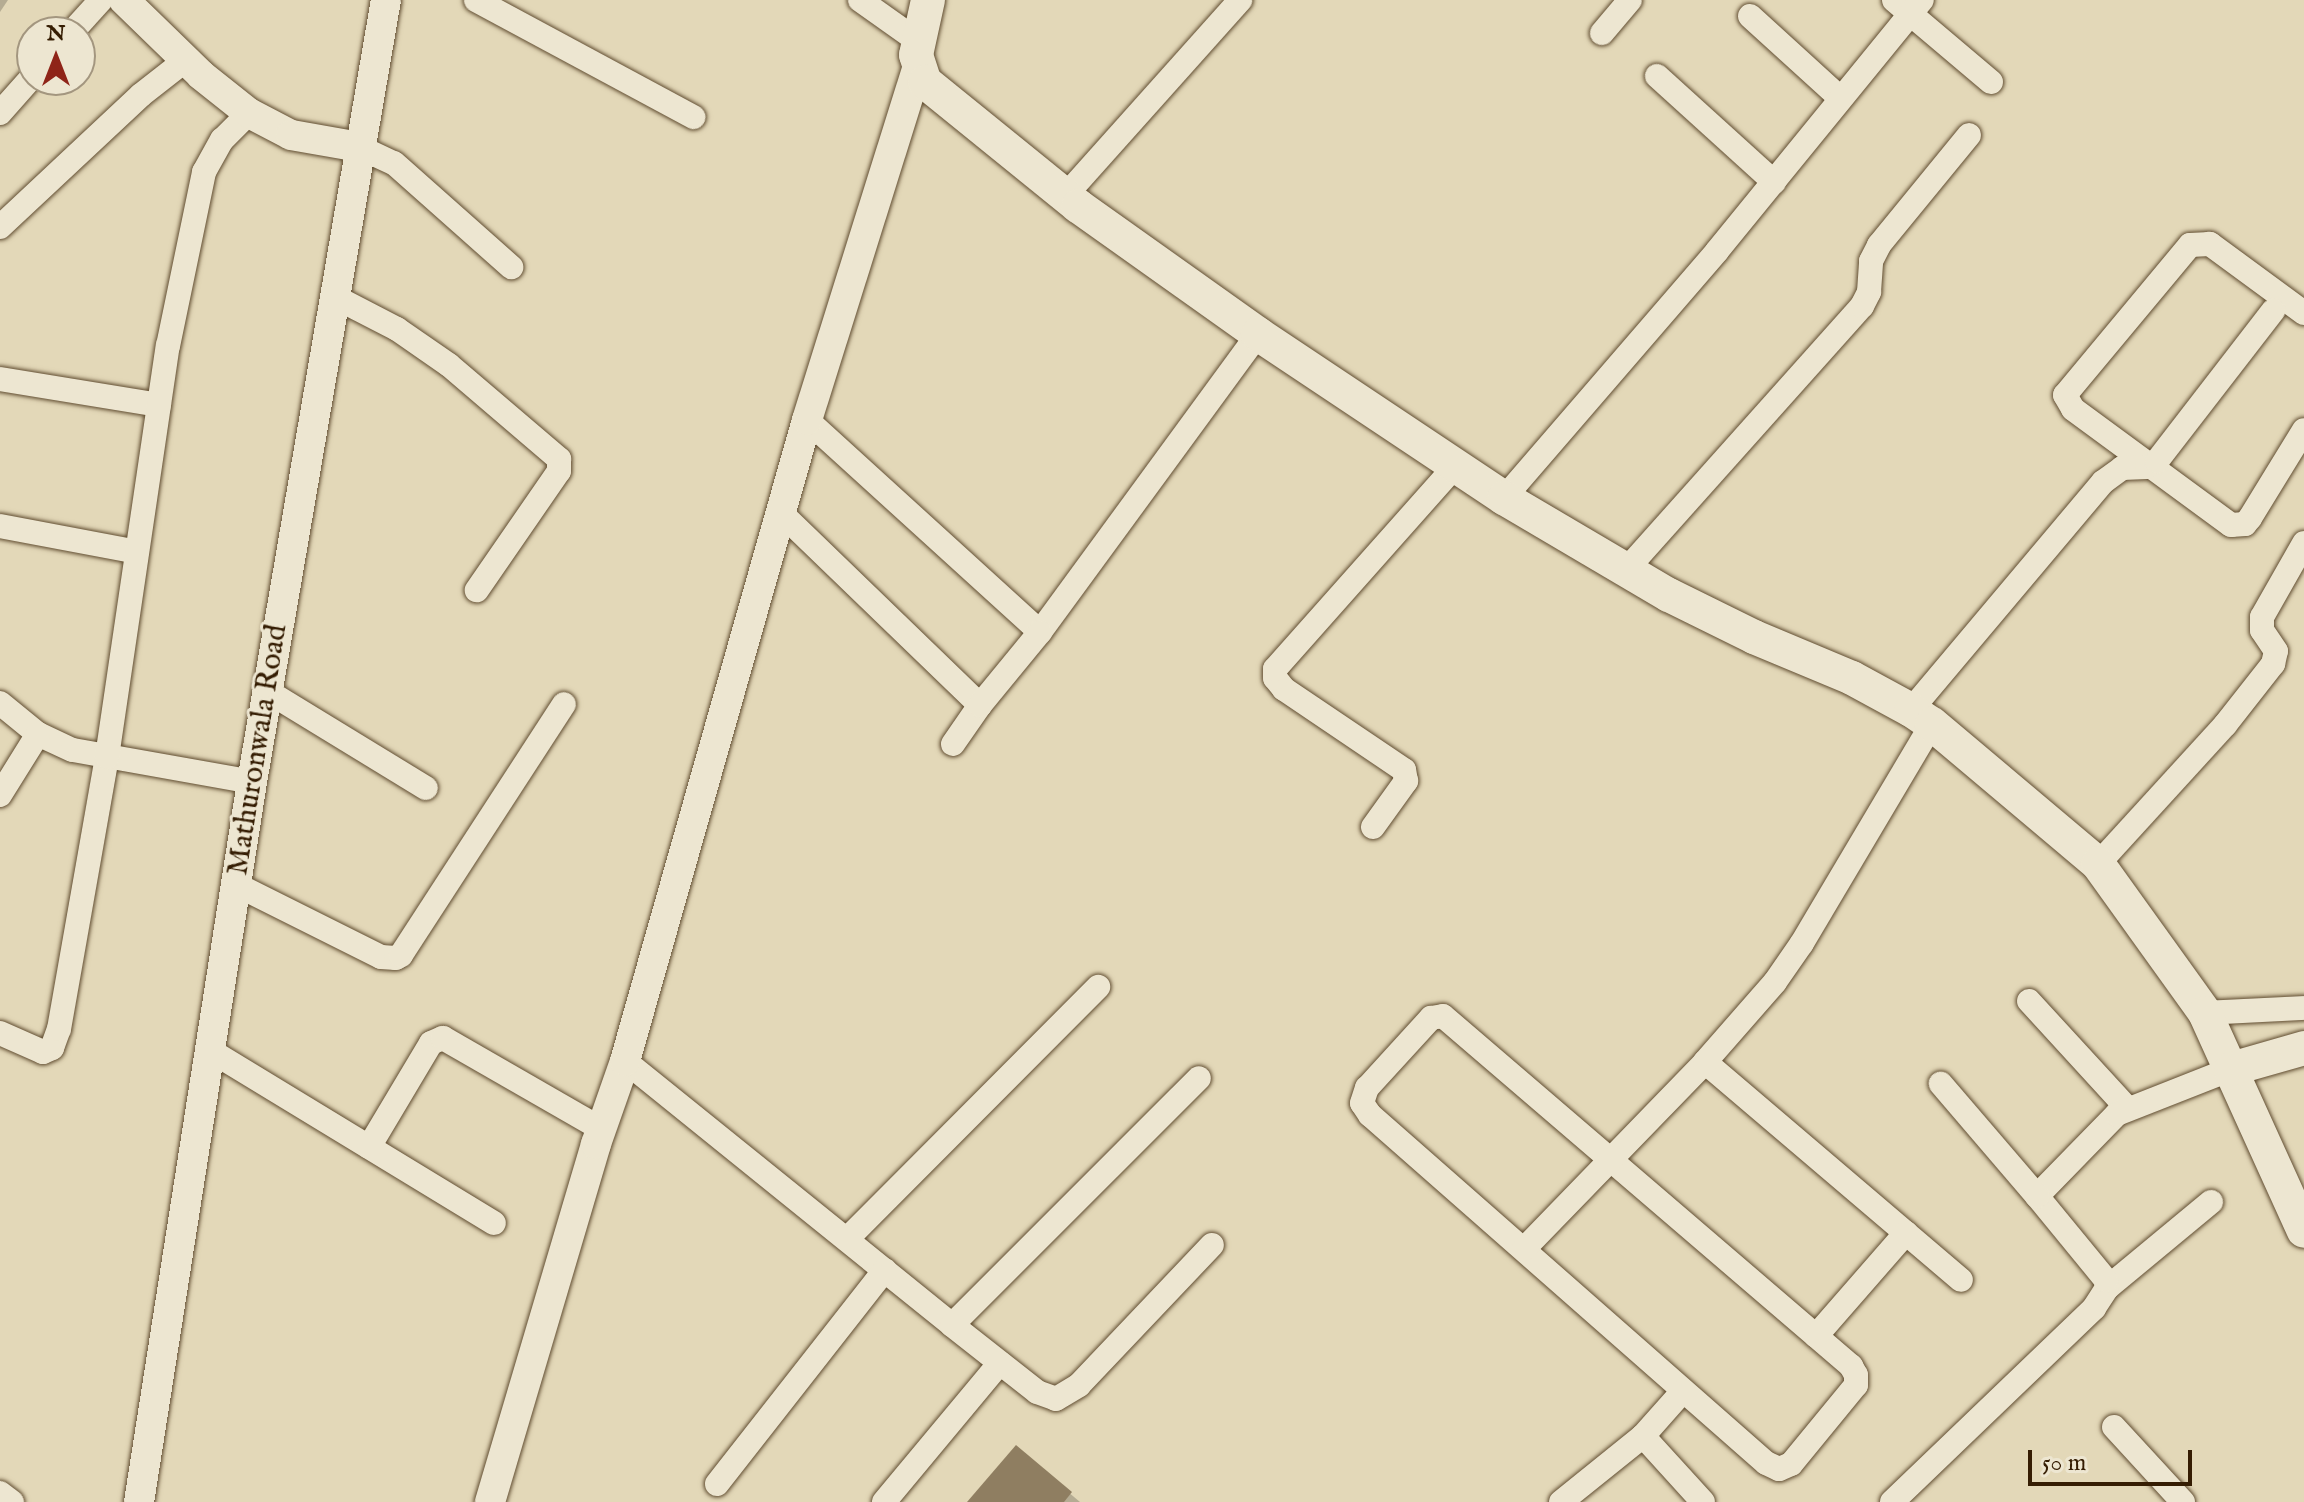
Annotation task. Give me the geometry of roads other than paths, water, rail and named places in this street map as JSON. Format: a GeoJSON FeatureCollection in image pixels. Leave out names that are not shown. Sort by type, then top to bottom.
{"type":"FeatureCollection","features":[{"type":"Feature","properties":{"kind":"main road"},"geometry":{"type":"LineString","coordinates":[[928,0],[918,53],[931,90],[1065,196],[1258,334],[1504,498],[1626,570],[1754,637],[1852,678],[1921,717],[2098,864],[2205,1013],[2304,1231]]}},
{"type":"Feature","properties":{"kind":"main road"},"geometry":{"type":"LineString","coordinates":[[2231,1069],[2304,1048]]}},
{"type":"Feature","properties":{"kind":"street"},"geometry":{"type":"LineString","coordinates":[[86,16],[101,0]]}},
{"type":"Feature","properties":{"kind":"street"},"geometry":{"type":"LineString","coordinates":[[124,0],[249,113],[291,135],[359,147],[394,163],[511,267]]}},
{"type":"Feature","properties":{"kind":"street","name":"Mathuronwala Road"},"geometry":{"type":"LineString","coordinates":[[139,1502],[252,782],[386,0]]}},
{"type":"Feature","properties":{"kind":"street"},"geometry":{"type":"LineString","coordinates":[[476,0],[693,117]]}},
{"type":"Feature","properties":{"kind":"street"},"geometry":{"type":"LineString","coordinates":[[490,1502],[601,1129],[625,1061],[780,512],[918,53],[860,0]]}},
{"type":"Feature","properties":{"kind":"street"},"geometry":{"type":"LineString","coordinates":[[1065,196],[1240,0]]}},
{"type":"Feature","properties":{"kind":"street"},"geometry":{"type":"LineString","coordinates":[[1602,33],[1630,0]]}},
{"type":"Feature","properties":{"kind":"street"},"geometry":{"type":"LineString","coordinates":[[1504,498],[1774,182],[1909,5],[1991,82]]}},
{"type":"Feature","properties":{"kind":"street"},"geometry":{"type":"LineString","coordinates":[[1750,16],[1840,98]]}},
{"type":"Feature","properties":{"kind":"street"},"geometry":{"type":"LineString","coordinates":[[0,227],[141,95],[187,59]]}},
{"type":"Feature","properties":{"kind":"street"},"geometry":{"type":"LineString","coordinates":[[1657,76],[1774,182]]}},
{"type":"Feature","properties":{"kind":"street"},"geometry":{"type":"LineString","coordinates":[[0,113],[16,95]]}},
{"type":"Feature","properties":{"kind":"street"},"geometry":{"type":"LineString","coordinates":[[0,1033],[43,1052],[52,1048],[56,1040],[107,757],[159,405],[204,172],[222,140],[249,113]]}},
{"type":"Feature","properties":{"kind":"street"},"geometry":{"type":"LineString","coordinates":[[1626,570],[1862,306],[1871,283],[1871,261],[1879,245],[1969,135]]}},
{"type":"Feature","properties":{"kind":"street"},"geometry":{"type":"LineString","coordinates":[[2304,313],[2210,244],[2199,242],[2184,249],[2065,395],[2073,409],[2223,521],[2245,524],[2304,430]]}},
{"type":"Feature","properties":{"kind":"street"},"geometry":{"type":"LineString","coordinates":[[335,297],[397,329],[449,365],[559,459],[559,471],[477,590]]}},
{"type":"Feature","properties":{"kind":"street"},"geometry":{"type":"LineString","coordinates":[[1524,1249],[1705,1062],[1775,982],[1802,943],[1921,717],[2103,482],[2122,468],[2147,467],[2157,461],[2273,311]]}},
{"type":"Feature","properties":{"kind":"street"},"geometry":{"type":"LineString","coordinates":[[953,744],[980,705],[1040,632],[1258,334]]}},
{"type":"Feature","properties":{"kind":"street"},"geometry":{"type":"LineString","coordinates":[[0,379],[159,405]]}},
{"type":"Feature","properties":{"kind":"street"},"geometry":{"type":"LineString","coordinates":[[807,420],[1040,632]]}},
{"type":"Feature","properties":{"kind":"street"},"geometry":{"type":"LineString","coordinates":[[1373,827],[1406,781],[1404,770],[1284,689],[1275,678],[1275,669],[1457,464]]}},
{"type":"Feature","properties":{"kind":"street"},"geometry":{"type":"LineString","coordinates":[[780,512],[980,705]]}},
{"type":"Feature","properties":{"kind":"street"},"geometry":{"type":"LineString","coordinates":[[0,526],[137,552]]}},
{"type":"Feature","properties":{"kind":"street"},"geometry":{"type":"LineString","coordinates":[[2098,864],[2225,725],[2273,664],[2276,651],[2262,630],[2262,617],[2304,543]]}},
{"type":"Feature","properties":{"kind":"street"},"geometry":{"type":"LineString","coordinates":[[267,691],[426,788]]}},
{"type":"Feature","properties":{"kind":"street"},"geometry":{"type":"LineString","coordinates":[[0,703],[38,734],[73,750],[252,782]]}},
{"type":"Feature","properties":{"kind":"street"},"geometry":{"type":"LineString","coordinates":[[237,885],[381,957],[396,958],[401,955],[564,704]]}},
{"type":"Feature","properties":{"kind":"street"},"geometry":{"type":"LineString","coordinates":[[0,795],[38,734]]}},
{"type":"Feature","properties":{"kind":"street"},"geometry":{"type":"LineString","coordinates":[[847,1239],[1098,987]]}},
{"type":"Feature","properties":{"kind":"street"},"geometry":{"type":"LineString","coordinates":[[2029,1001],[2127,1108]]}},
{"type":"Feature","properties":{"kind":"street"},"geometry":{"type":"LineString","coordinates":[[2205,1013],[2304,1008]]}},
{"type":"Feature","properties":{"kind":"street"},"geometry":{"type":"LineString","coordinates":[[1443,1016],[1451,1020],[1611,1158],[1851,1366],[1856,1375],[1856,1385],[1785,1468],[1766,1463],[1524,1249],[1363,1106],[1367,1088],[1431,1018],[1443,1016]]}},
{"type":"Feature","properties":{"kind":"street"},"geometry":{"type":"LineString","coordinates":[[369,1147],[431,1043],[443,1038],[601,1129]]}},
{"type":"Feature","properties":{"kind":"street"},"geometry":{"type":"LineString","coordinates":[[211,1051],[494,1223]]}},
{"type":"Feature","properties":{"kind":"street"},"geometry":{"type":"LineString","coordinates":[[625,1061],[952,1325],[1047,1397],[1056,1399],[1068,1393],[1212,1245]]}},
{"type":"Feature","properties":{"kind":"street"},"geometry":{"type":"LineString","coordinates":[[1705,1062],[1961,1280]]}},
{"type":"Feature","properties":{"kind":"street"},"geometry":{"type":"LineString","coordinates":[[2037,1196],[2127,1108],[2231,1069]]}},
{"type":"Feature","properties":{"kind":"street"},"geometry":{"type":"LineString","coordinates":[[952,1325],[1199,1078]]}},
{"type":"Feature","properties":{"kind":"street"},"geometry":{"type":"LineString","coordinates":[[1941,1084],[2106,1280],[2107,1288]]}},
{"type":"Feature","properties":{"kind":"street"},"geometry":{"type":"LineString","coordinates":[[1892,1502],[2094,1308],[2107,1288],[2211,1202]]}},
{"type":"Feature","properties":{"kind":"street"},"geometry":{"type":"LineString","coordinates":[[1816,1336],[1906,1233]]}},
{"type":"Feature","properties":{"kind":"street"},"geometry":{"type":"LineString","coordinates":[[717,1484],[885,1270]]}},
{"type":"Feature","properties":{"kind":"street"},"geometry":{"type":"LineString","coordinates":[[884,1502],[1000,1363]]}},
{"type":"Feature","properties":{"kind":"street"},"geometry":{"type":"LineString","coordinates":[[1561,1502],[1643,1436],[1683,1391]]}},
{"type":"Feature","properties":{"kind":"street"},"geometry":{"type":"LineString","coordinates":[[2114,1427],[2168,1497]]}},
{"type":"Feature","properties":{"kind":"street"},"geometry":{"type":"LineString","coordinates":[[1643,1436],[1703,1502]]}},
{"type":"Feature","properties":{"kind":"street"},"geometry":{"type":"LineString","coordinates":[[0,1493],[12,1502]]}}]}
